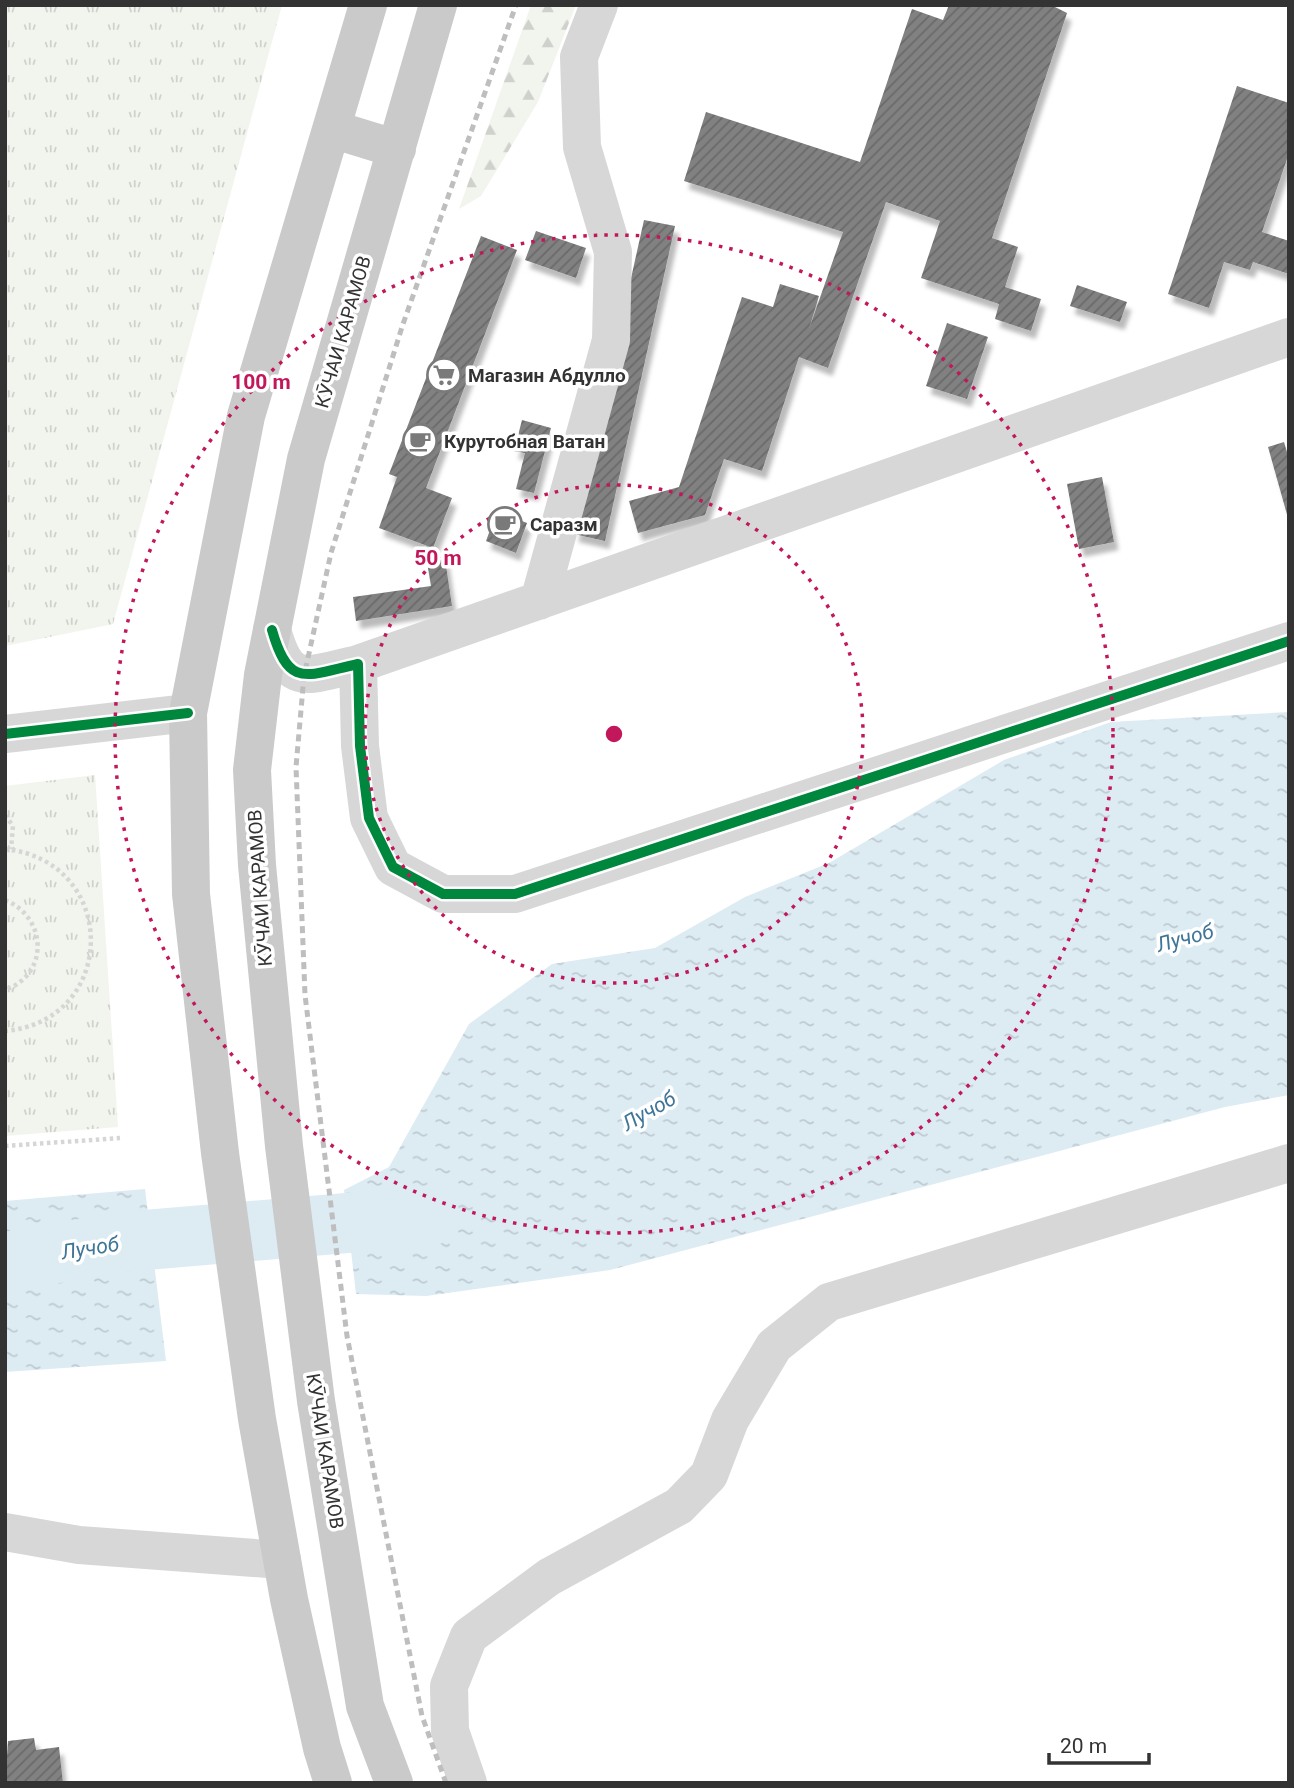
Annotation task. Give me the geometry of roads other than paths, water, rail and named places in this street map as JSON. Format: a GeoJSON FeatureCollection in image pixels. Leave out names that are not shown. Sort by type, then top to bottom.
{"type":"FeatureCollection","features":[{"type":"Feature","properties":{"kind":"main road"},"geometry":{"type":"LineString","coordinates":[[333,1783],[322,1748],[282,1560],[257,1419],[220,1153],[191,894],[188,713],[246,416],[368,5]]}},
{"type":"Feature","properties":{"kind":"main road","name":"КӮЧАИ КАРАМОВ"},"geometry":{"type":"LineString","coordinates":[[394,1783],[365,1706],[316,1401],[284,1146],[257,865],[252,770],[263,675],[306,459],[439,5]]}},
{"type":"Feature","properties":{"kind":"main road"},"geometry":{"type":"LineString","coordinates":[[332,129],[397,149]]}},
{"type":"Feature","properties":{"kind":"street"},"geometry":{"type":"LineString","coordinates":[[539,601],[611,340],[614,252],[582,148],[579,58],[599,5]]}},
{"type":"Feature","properties":{"kind":"street"},"geometry":{"type":"LineString","coordinates":[[272,630],[279,657],[288,668],[304,676],[358,664],[1289,337]]}},
{"type":"Feature","properties":{"kind":"street"},"geometry":{"type":"LineString","coordinates":[[358,664],[360,746],[369,818],[394,867],[443,894],[515,894],[1289,641]]}},
{"type":"Feature","properties":{"kind":"street"},"geometry":{"type":"LineString","coordinates":[[5,734],[188,713]]}},
{"type":"Feature","properties":{"kind":"street"},"geometry":{"type":"LineString","coordinates":[[468,1783],[450,1731],[449,1686],[469,1636],[549,1577],[679,1506],[709,1475],[730,1420],[774,1346],[829,1302],[1289,1163]]}},
{"type":"Feature","properties":{"kind":"street"},"geometry":{"type":"LineString","coordinates":[[5,1532],[79,1545],[282,1560]]}},
{"type":"Feature","properties":{"kind":"water"},"geometry":{"type":"Polygon","coordinates":[[[1289,712],[1289,1095],[1225,1107],[610,1270],[426,1296],[356,1294],[344,1190],[389,1167],[469,1024],[552,964],[655,948],[745,897],[829,863],[1004,760],[1111,722],[1289,712]]]}},
{"type":"Feature","properties":{"kind":"water"},"geometry":{"type":"Polygon","coordinates":[[[145,1189],[166,1361],[5,1372],[5,1201],[145,1189]]]}},
{"type":"Feature","properties":{"kind":"waterway","name":"Лучоб"},"geometry":{"type":"LineString","coordinates":[[5,1262],[122,1242],[429,1216]]}},
{"type":"Feature","properties":{"kind":"railway"},"geometry":{"type":"LineString","coordinates":[[446,1783],[422,1716],[347,1336],[305,995],[296,767],[304,676],[331,553],[403,324],[516,5]]}},
{"type":"Feature","properties":{"kind":"place","name":"Магазин Абдулло"},"geometry":{"type":"Point","coordinates":[444,375]}},
{"type":"Feature","properties":{"kind":"place","name":"Курутобная Ватан"},"geometry":{"type":"Point","coordinates":[420,441]}},
{"type":"Feature","properties":{"kind":"place","name":"Саразм"},"geometry":{"type":"Point","coordinates":[505,524]}}]}
